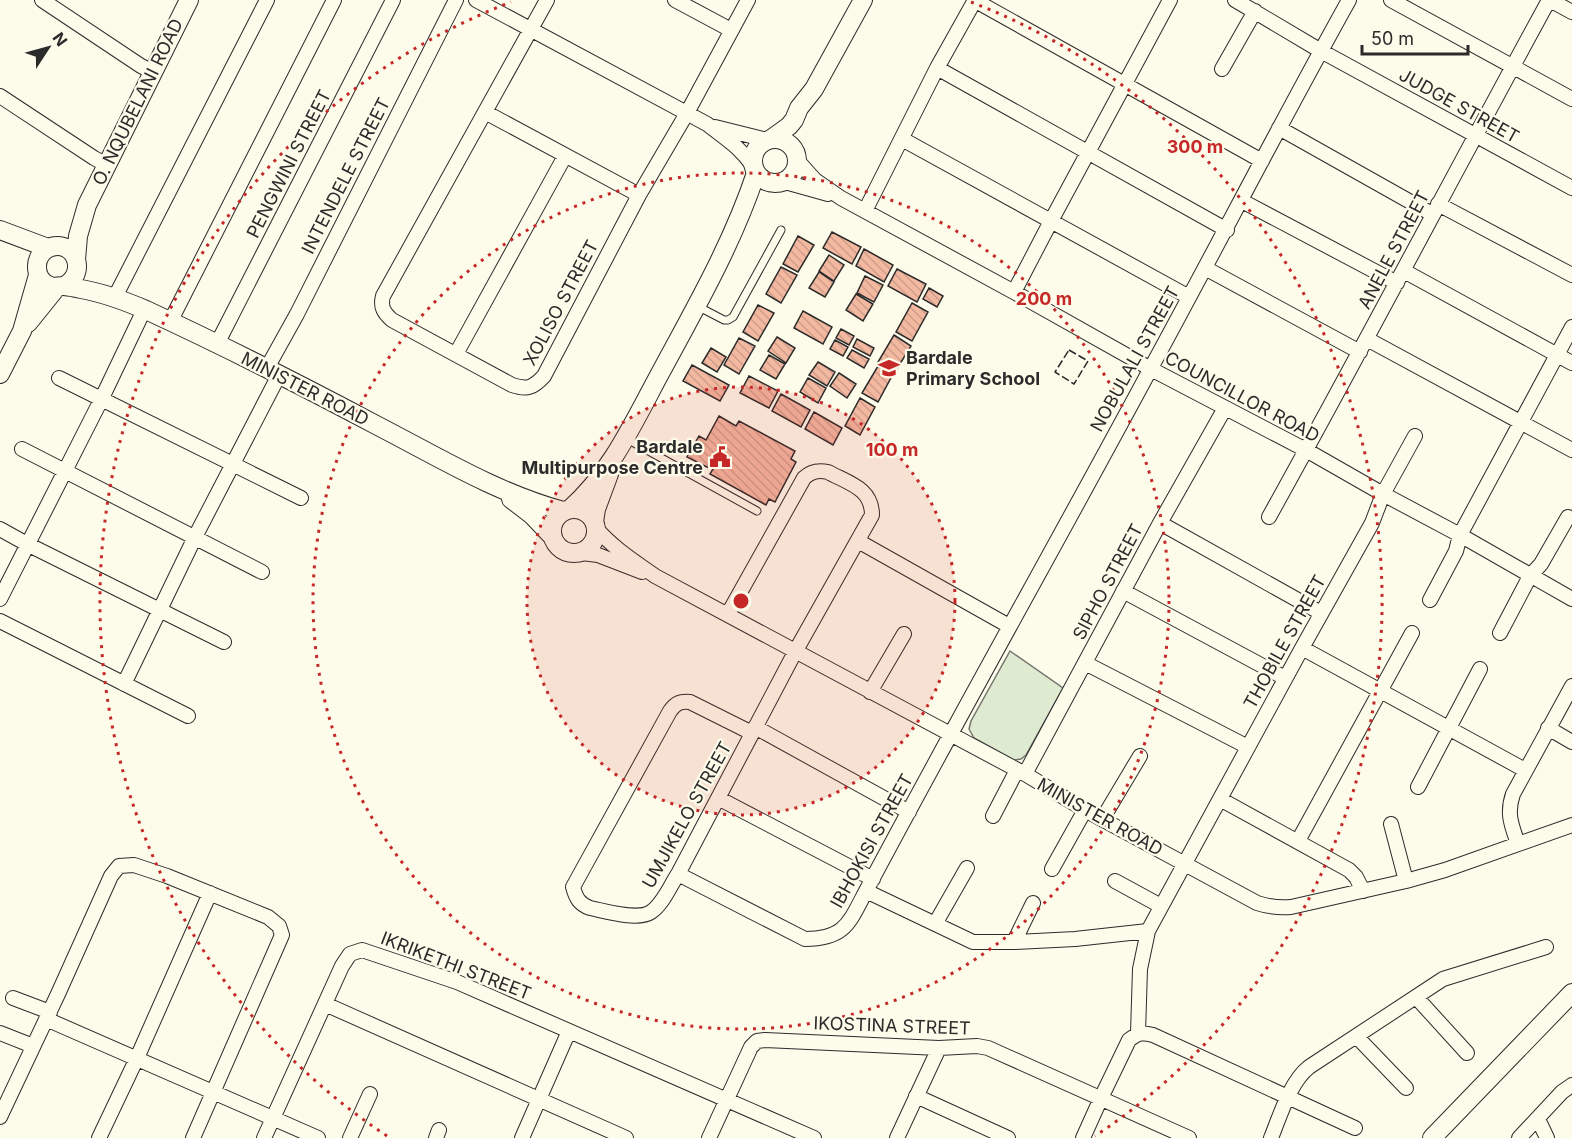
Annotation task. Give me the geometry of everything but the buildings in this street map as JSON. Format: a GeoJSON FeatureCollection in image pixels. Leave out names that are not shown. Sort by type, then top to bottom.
{"type":"FeatureCollection","features":[{"type":"Feature","properties":{"kind":"street"},"geometry":{"type":"LineString","coordinates":[[42,0],[153,72]]}},
{"type":"Feature","properties":{"kind":"street","name":"O. NQUBELANI ROAD"},"geometry":{"type":"LineString","coordinates":[[77,261],[78,237],[87,205],[189,0]]}},
{"type":"Feature","properties":{"kind":"street"},"geometry":{"type":"LineString","coordinates":[[115,297],[267,0]]}},
{"type":"Feature","properties":{"kind":"street"},"geometry":{"type":"LineString","coordinates":[[170,322],[334,0]]}},
{"type":"Feature","properties":{"kind":"street","name":"PENGWINI STREET"},"geometry":{"type":"LineString","coordinates":[[217,344],[393,0]]}},
{"type":"Feature","properties":{"kind":"street","name":"INTENDELE STREET"},"geometry":{"type":"LineString","coordinates":[[124,684],[232,464],[302,304],[456,0]]}},
{"type":"Feature","properties":{"kind":"street"},"geometry":{"type":"LineString","coordinates":[[476,0],[707,124],[744,153],[754,170],[765,182],[781,183]]}},
{"type":"Feature","properties":{"kind":"street"},"geometry":{"type":"LineString","coordinates":[[547,0],[485,112],[639,195]]}},
{"type":"Feature","properties":{"kind":"street"},"geometry":{"type":"LineString","coordinates":[[675,0],[731,30]]}},
{"type":"Feature","properties":{"kind":"street","name":"XOLISO STREET"},"geometry":{"type":"LineString","coordinates":[[485,112],[383,296],[382,306],[392,320],[512,385],[522,388],[531,387],[544,376],[639,195],[687,113],[748,0]]}},
{"type":"Feature","properties":{"kind":"street"},"geometry":{"type":"LineString","coordinates":[[621,445],[599,501],[593,543],[582,553],[566,552],[556,546],[551,529],[553,522],[557,516],[591,489],[621,445],[697,306],[730,240],[754,170],[752,160],[756,148],[789,126],[794,120],[799,108],[814,89],[863,0]]}},
{"type":"Feature","properties":{"kind":"street"},"geometry":{"type":"LineString","coordinates":[[865,211],[937,68],[975,0],[1262,161]]}},
{"type":"Feature","properties":{"kind":"street"},"geometry":{"type":"LineString","coordinates":[[1014,292],[1170,0]]}},
{"type":"Feature","properties":{"kind":"street","name":"JUDGE STREET"},"geometry":{"type":"LineString","coordinates":[[1235,0],[1321,51],[1572,188]]}},
{"type":"Feature","properties":{"kind":"street","name":"NOBULALI STREET"},"geometry":{"type":"LineString","coordinates":[[951,735],[1227,230],[1279,128],[1349,0]]}},
{"type":"Feature","properties":{"kind":"street"},"geometry":{"type":"LineString","coordinates":[[1391,0],[1572,99]]}},
{"type":"Feature","properties":{"kind":"street"},"geometry":{"type":"LineString","coordinates":[[1550,0],[1572,12]]}},
{"type":"Feature","properties":{"kind":"street","name":"ANELE STREET"},"geometry":{"type":"LineString","coordinates":[[1269,517],[1550,0]]}},
{"type":"Feature","properties":{"kind":"street"},"geometry":{"type":"LineString","coordinates":[[1222,69],[1255,11]]}},
{"type":"Feature","properties":{"kind":"street"},"geometry":{"type":"LineString","coordinates":[[937,68],[1227,230]]}},
{"type":"Feature","properties":{"kind":"street"},"geometry":{"type":"LineString","coordinates":[[730,240],[760,200],[794,173],[803,121],[814,89]]}},
{"type":"Feature","properties":{"kind":"street"},"geometry":{"type":"LineString","coordinates":[[0,96],[107,165]]}},
{"type":"Feature","properties":{"kind":"street"},"geometry":{"type":"LineString","coordinates":[[707,124],[769,140],[786,142],[792,146],[796,156]]}},
{"type":"Feature","properties":{"kind":"street"},"geometry":{"type":"LineString","coordinates":[[1279,128],[1435,209],[1572,275]]}},
{"type":"Feature","properties":{"kind":"street"},"geometry":{"type":"LineString","coordinates":[[902,139],[1190,297]]}},
{"type":"Feature","properties":{"kind":"street"},"geometry":{"type":"LineString","coordinates":[[456,354],[566,156]]}},
{"type":"Feature","properties":{"kind":"street","name":"COUNCILLOR ROAD"},"geometry":{"type":"LineString","coordinates":[[796,156],[815,180],[841,198],[1151,369],[1306,450],[1572,599]]}},
{"type":"Feature","properties":{"kind":"street","name":"COUNCILLOR ROAD"},"geometry":{"type":"LineString","coordinates":[[781,183],[841,198]]}},
{"type":"Feature","properties":{"kind":"street"},"geometry":{"type":"LineString","coordinates":[[1242,201],[1401,277],[1572,363]]}},
{"type":"Feature","properties":{"kind":"street","name":"O. NQUBELANI ROAD"},"geometry":{"type":"LineString","coordinates":[[50,248],[87,205]]}},
{"type":"Feature","properties":{"kind":"street"},"geometry":{"type":"LineString","coordinates":[[1,230],[50,248],[69,250],[77,261],[77,273],[74,279],[61,287],[22,331]]}},
{"type":"Feature","properties":{"kind":"street"},"geometry":{"type":"LineString","coordinates":[[1,230],[37,270],[46,284],[61,287]]}},
{"type":"Feature","properties":{"kind":"street"},"geometry":{"type":"LineString","coordinates":[[0,374],[22,331],[40,255],[50,248]]}},
{"type":"Feature","properties":{"kind":"street","name":"MINISTER ROAD"},"geometry":{"type":"LineString","coordinates":[[77,261],[96,282],[115,297]]}},
{"type":"Feature","properties":{"kind":"street"},"geometry":{"type":"LineString","coordinates":[[1205,268],[1360,352]]}},
{"type":"Feature","properties":{"kind":"street","name":"MINISTER ROAD"},"geometry":{"type":"LineString","coordinates":[[61,287],[115,297],[217,344],[493,486],[547,507],[567,510]]}},
{"type":"Feature","properties":{"kind":"street"},"geometry":{"type":"LineString","coordinates":[[0,599],[144,310]]}},
{"type":"Feature","properties":{"kind":"street"},"geometry":{"type":"LineString","coordinates":[[1430,600],[1456,551],[1460,535],[1572,327]]}},
{"type":"Feature","properties":{"kind":"street"},"geometry":{"type":"LineString","coordinates":[[1367,339],[1572,450]]}},
{"type":"Feature","properties":{"kind":"street"},"geometry":{"type":"LineString","coordinates":[[59,378],[301,498]]}},
{"type":"Feature","properties":{"kind":"street","name":"SIPHO STREET"},"geometry":{"type":"LineString","coordinates":[[993,816],[1085,663],[1225,408]]}},
{"type":"Feature","properties":{"kind":"street","name":"THOBILE STREET"},"geometry":{"type":"LineString","coordinates":[[1138,1034],[1140,969],[1148,931],[1372,523],[1383,494],[1415,436]]}},
{"type":"Feature","properties":{"kind":"street"},"geometry":{"type":"LineString","coordinates":[[22,449],[262,572]]}},
{"type":"Feature","properties":{"kind":"street","name":"UMJIKELO STREET"},"geometry":{"type":"LineString","coordinates":[[728,614],[809,474],[815,471],[828,472],[865,492],[871,503],[872,515],[795,652],[678,874],[656,908],[639,916],[590,908],[575,897],[573,886],[676,703],[690,702],[753,730]]}},
{"type":"Feature","properties":{"kind":"street","name":"MINISTER ROAD"},"geometry":{"type":"LineString","coordinates":[[493,486],[532,515],[552,536]]}},
{"type":"Feature","properties":{"kind":"street"},"geometry":{"type":"LineString","coordinates":[[567,510],[578,509],[585,512],[595,525]]}},
{"type":"Feature","properties":{"kind":"street"},"geometry":{"type":"LineString","coordinates":[[1500,633],[1530,576],[1541,564],[1568,517]]}},
{"type":"Feature","properties":{"kind":"street"},"geometry":{"type":"LineString","coordinates":[[1160,523],[1321,613]]}},
{"type":"Feature","properties":{"kind":"street","name":"MINISTER ROAD"},"geometry":{"type":"LineString","coordinates":[[595,525],[615,548],[655,576]]}},
{"type":"Feature","properties":{"kind":"street"},"geometry":{"type":"LineString","coordinates":[[0,529],[224,642]]}},
{"type":"Feature","properties":{"kind":"street"},"geometry":{"type":"LineString","coordinates":[[858,541],[1009,626]]}},
{"type":"Feature","properties":{"kind":"street","name":"MINISTER ROAD"},"geometry":{"type":"LineString","coordinates":[[582,553],[598,555],[655,576],[1021,772],[1085,810],[1257,903],[1274,907],[1291,907],[1406,881],[1445,870],[1572,825]]}},
{"type":"Feature","properties":{"kind":"street"},"geometry":{"type":"LineString","coordinates":[[1123,591],[1285,678]]}},
{"type":"Feature","properties":{"kind":"street"},"geometry":{"type":"LineString","coordinates":[[0,621],[188,716]]}},
{"type":"Feature","properties":{"kind":"street"},"geometry":{"type":"LineString","coordinates":[[1299,842],[1412,633]]}},
{"type":"Feature","properties":{"kind":"street"},"geometry":{"type":"LineString","coordinates":[[870,692],[904,634]]}},
{"type":"Feature","properties":{"kind":"street"},"geometry":{"type":"LineString","coordinates":[[1302,648],[1525,770]]}},
{"type":"Feature","properties":{"kind":"street"},"geometry":{"type":"LineString","coordinates":[[1085,663],[1248,747]]}},
{"type":"Feature","properties":{"kind":"street"},"geometry":{"type":"LineString","coordinates":[[1418,787],[1480,669]]}},
{"type":"Feature","properties":{"kind":"street"},"geometry":{"type":"LineString","coordinates":[[1518,844],[1509,808],[1513,794],[1572,686]]}},
{"type":"Feature","properties":{"kind":"street"},"geometry":{"type":"LineString","coordinates":[[1548,728],[1572,742]]}},
{"type":"Feature","properties":{"kind":"street"},"geometry":{"type":"LineString","coordinates":[[753,730],[909,812]]}},
{"type":"Feature","properties":{"kind":"street","name":"IBHOKISI STREET"},"geometry":{"type":"LineString","coordinates":[[678,874],[805,939],[820,939],[838,933],[849,921],[870,885],[951,735]]}},
{"type":"Feature","properties":{"kind":"street"},"geometry":{"type":"LineString","coordinates":[[1103,818],[1140,756]]}},
{"type":"Feature","properties":{"kind":"street"},"geometry":{"type":"LineString","coordinates":[[717,798],[935,924],[973,942],[1075,939],[1148,931]]}},
{"type":"Feature","properties":{"kind":"street"},"geometry":{"type":"LineString","coordinates":[[1220,799],[1352,873],[1356,876],[1363,891]]}},
{"type":"Feature","properties":{"kind":"street"},"geometry":{"type":"LineString","coordinates":[[1052,869],[1085,810]]}},
{"type":"Feature","properties":{"kind":"street"},"geometry":{"type":"LineString","coordinates":[[1391,824],[1406,881]]}},
{"type":"Feature","properties":{"kind":"street"},"geometry":{"type":"LineString","coordinates":[[0,1117],[111,876],[119,866],[134,865],[268,917],[279,926],[282,937],[193,1138]]}},
{"type":"Feature","properties":{"kind":"street"},"geometry":{"type":"LineString","coordinates":[[935,924],[966,868]]}},
{"type":"Feature","properties":{"kind":"street"},"geometry":{"type":"LineString","coordinates":[[1115,881],[1161,906]]}},
{"type":"Feature","properties":{"kind":"street"},"geometry":{"type":"LineString","coordinates":[[99,1138],[210,893]]}},
{"type":"Feature","properties":{"kind":"street"},"geometry":{"type":"LineString","coordinates":[[1014,942],[1033,903]]}},
{"type":"Feature","properties":{"kind":"street"},"geometry":{"type":"LineString","coordinates":[[1271,1138],[1288,1097],[1305,1070],[1443,980],[1546,947]]}},
{"type":"Feature","properties":{"kind":"street","name":"IKRIKETHI STREET"},"geometry":{"type":"LineString","coordinates":[[264,1138],[342,966],[350,954],[362,950],[457,982],[814,1138]]}},
{"type":"Feature","properties":{"kind":"street"},"geometry":{"type":"LineString","coordinates":[[1432,1138],[1572,993]]}},
{"type":"Feature","properties":{"kind":"street"},"geometry":{"type":"LineString","coordinates":[[1416,997],[1467,1053]]}},
{"type":"Feature","properties":{"kind":"street"},"geometry":{"type":"LineString","coordinates":[[13,998],[213,1093],[318,1138]]}},
{"type":"Feature","properties":{"kind":"street"},"geometry":{"type":"LineString","coordinates":[[325,1004],[626,1138]]}},
{"type":"Feature","properties":{"kind":"street"},"geometry":{"type":"LineString","coordinates":[[522,1138],[569,1031]]}},
{"type":"Feature","properties":{"kind":"street"},"geometry":{"type":"LineString","coordinates":[[1083,1138],[1130,1040],[1142,1032],[1355,1128]]}},
{"type":"Feature","properties":{"kind":"street"},"geometry":{"type":"LineString","coordinates":[[0,1033],[33,1046]]}},
{"type":"Feature","properties":{"kind":"street"},"geometry":{"type":"LineString","coordinates":[[1356,1035],[1406,1088]]}},
{"type":"Feature","properties":{"kind":"street","name":"IKOSTINA STREET"},"geometry":{"type":"LineString","coordinates":[[726,1099],[755,1042],[765,1040],[939,1048],[977,1046],[988,1048],[1190,1138]]}},
{"type":"Feature","properties":{"kind":"street"},"geometry":{"type":"LineString","coordinates":[[897,1138],[939,1048]]}},
{"type":"Feature","properties":{"kind":"street"},"geometry":{"type":"LineString","coordinates":[[1519,1138],[1572,1084]]}},
{"type":"Feature","properties":{"kind":"street"},"geometry":{"type":"LineString","coordinates":[[350,1138],[370,1094]]}},
{"type":"Feature","properties":{"kind":"street"},"geometry":{"type":"LineString","coordinates":[[916,1096],[1008,1138]]}},
{"type":"Feature","properties":{"kind":"street"},"geometry":{"type":"LineString","coordinates":[[709,1138],[726,1099]]}},
{"type":"Feature","properties":{"kind":"street"},"geometry":{"type":"LineString","coordinates":[[1538,1119],[1547,1138]]}},
{"type":"Feature","properties":{"kind":"lane"},"geometry":{"type":"LineString","coordinates":[[697,306],[724,320],[733,317],[781,230]]}},
{"type":"Feature","properties":{"kind":"lane"},"geometry":{"type":"LineString","coordinates":[[621,445],[757,511]]}},
{"type":"Feature","properties":{"kind":"green space"},"geometry":{"type":"Polygon","coordinates":[[[1010,651],[1063,688],[1026,755],[1014,760],[974,738],[969,729],[971,721],[1010,651]]]}},
{"type":"Feature","properties":{"kind":"fence"},"geometry":{"type":"LineString","coordinates":[[1069,350],[1088,361],[1074,384],[1055,372],[1069,350]]}},
{"type":"Feature","properties":{"kind":"place","name":"Bardale Primary School"},"geometry":{"type":"Point","coordinates":[889,368]}},
{"type":"Feature","properties":{"kind":"place","name":"Bardale Multipurpose Centre"},"geometry":{"type":"Point","coordinates":[720,457]}}]}
